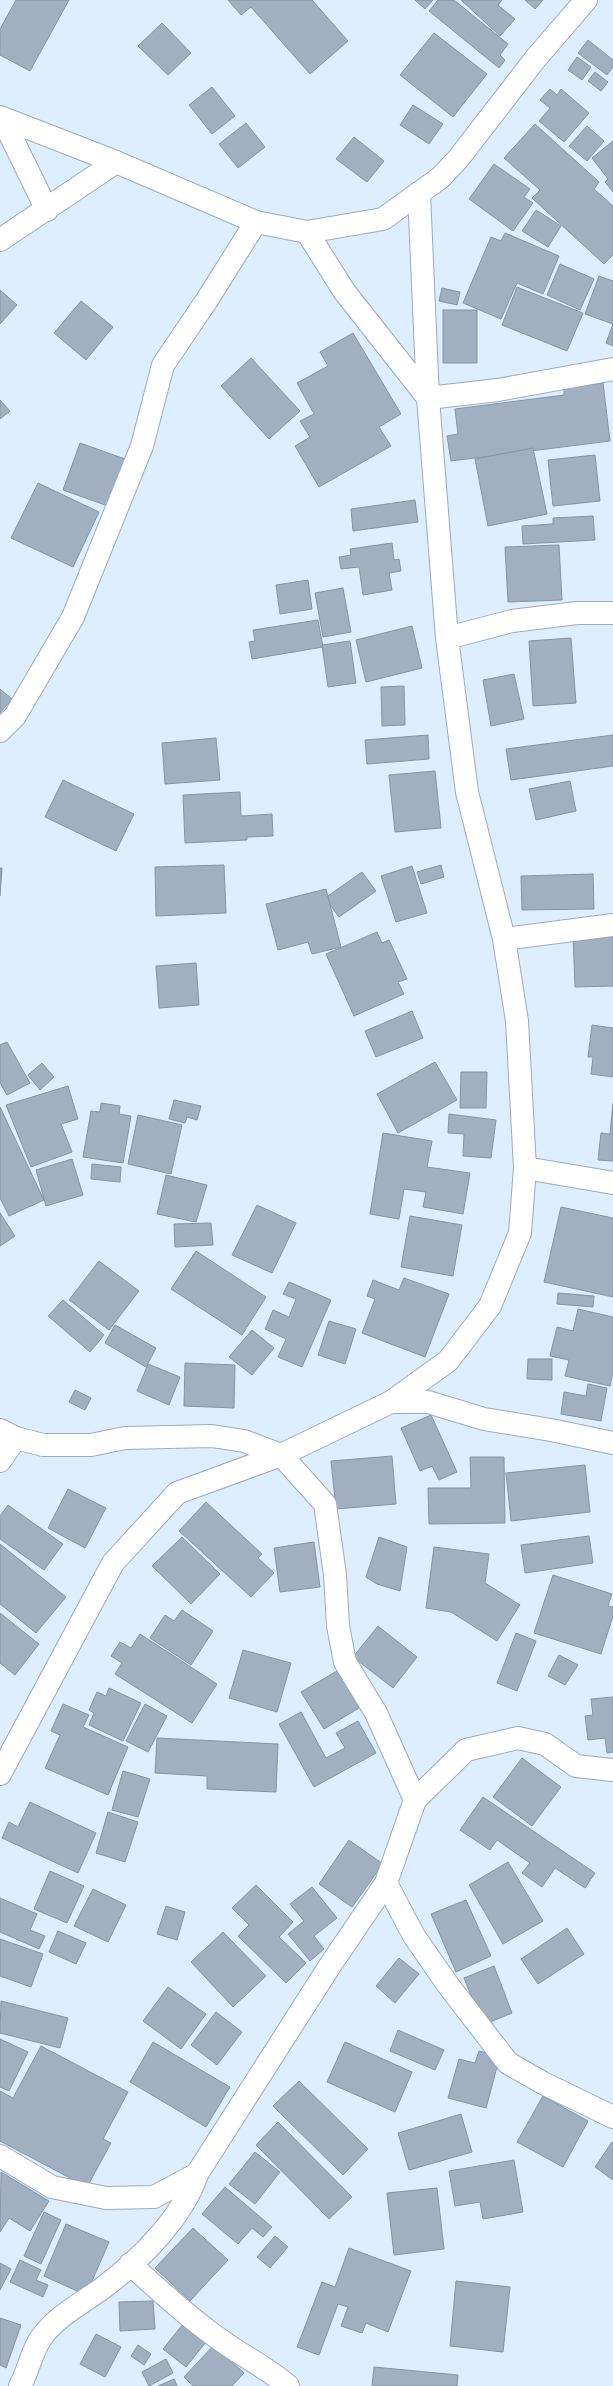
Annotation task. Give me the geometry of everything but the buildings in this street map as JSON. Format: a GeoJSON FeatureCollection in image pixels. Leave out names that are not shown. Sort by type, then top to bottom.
{"type":"FeatureCollection","features":[{"type":"Feature","properties":{"kind":"street"},"geometry":{"type":"LineString","coordinates":[[1,118],[116,162],[256,222],[307,232],[383,219],[440,178],[458,159],[536,58],[586,0]]}},
{"type":"Feature","properties":{"kind":"street"},"geometry":{"type":"LineString","coordinates":[[1,118],[47,210]]}},
{"type":"Feature","properties":{"kind":"street"},"geometry":{"type":"LineString","coordinates":[[0,240],[47,210],[116,162]]}},
{"type":"Feature","properties":{"kind":"street"},"geometry":{"type":"LineString","coordinates":[[0,1774],[113,1563],[177,1493],[281,1455],[391,1402],[448,1361],[490,1306],[520,1233],[525,1168],[517,1022],[504,939],[467,792],[447,638],[428,398],[419,192]]}},
{"type":"Feature","properties":{"kind":"street"},"geometry":{"type":"LineString","coordinates":[[0,731],[15,716],[73,617],[142,446],[163,365],[207,300],[256,222]]}},
{"type":"Feature","properties":{"kind":"street"},"geometry":{"type":"LineString","coordinates":[[307,232],[344,291],[428,398]]}},
{"type":"Feature","properties":{"kind":"street"},"geometry":{"type":"LineString","coordinates":[[428,398],[498,390],[613,369]]}},
{"type":"Feature","properties":{"kind":"street"},"geometry":{"type":"LineString","coordinates":[[447,638],[512,621],[577,613],[613,613]]}},
{"type":"Feature","properties":{"kind":"street"},"geometry":{"type":"LineString","coordinates":[[504,939],[613,925]]}},
{"type":"Feature","properties":{"kind":"street"},"geometry":{"type":"LineString","coordinates":[[525,1168],[613,1183]]}},
{"type":"Feature","properties":{"kind":"street"},"geometry":{"type":"LineString","coordinates":[[391,1402],[428,1402],[484,1419],[551,1430],[613,1443]]}},
{"type":"Feature","properties":{"kind":"street"},"geometry":{"type":"LineString","coordinates":[[0,1461],[8,1434],[43,1445],[91,1445],[125,1438],[212,1436],[244,1441],[281,1455],[325,1504],[335,1575],[338,1626],[345,1662],[376,1713],[415,1800]]}},
{"type":"Feature","properties":{"kind":"street"},"geometry":{"type":"LineString","coordinates":[[20,2386],[43,2334],[60,2318],[105,2286],[130,2264],[169,2225],[193,2187],[197,2174],[331,1964],[386,1883],[415,1800],[466,1750],[518,1738],[544,1744],[576,1766],[613,1770]]}},
{"type":"Feature","properties":{"kind":"street"},"geometry":{"type":"LineString","coordinates":[[386,1883],[414,1936],[448,1985],[508,2063],[543,2083],[613,2117]]}},
{"type":"Feature","properties":{"kind":"street"},"geometry":{"type":"LineString","coordinates":[[0,2156],[52,2187],[106,2198],[154,2197],[197,2174]]}},
{"type":"Feature","properties":{"kind":"street"},"geometry":{"type":"LineString","coordinates":[[130,2264],[175,2305],[223,2342],[278,2376],[288,2386]]}}]}
